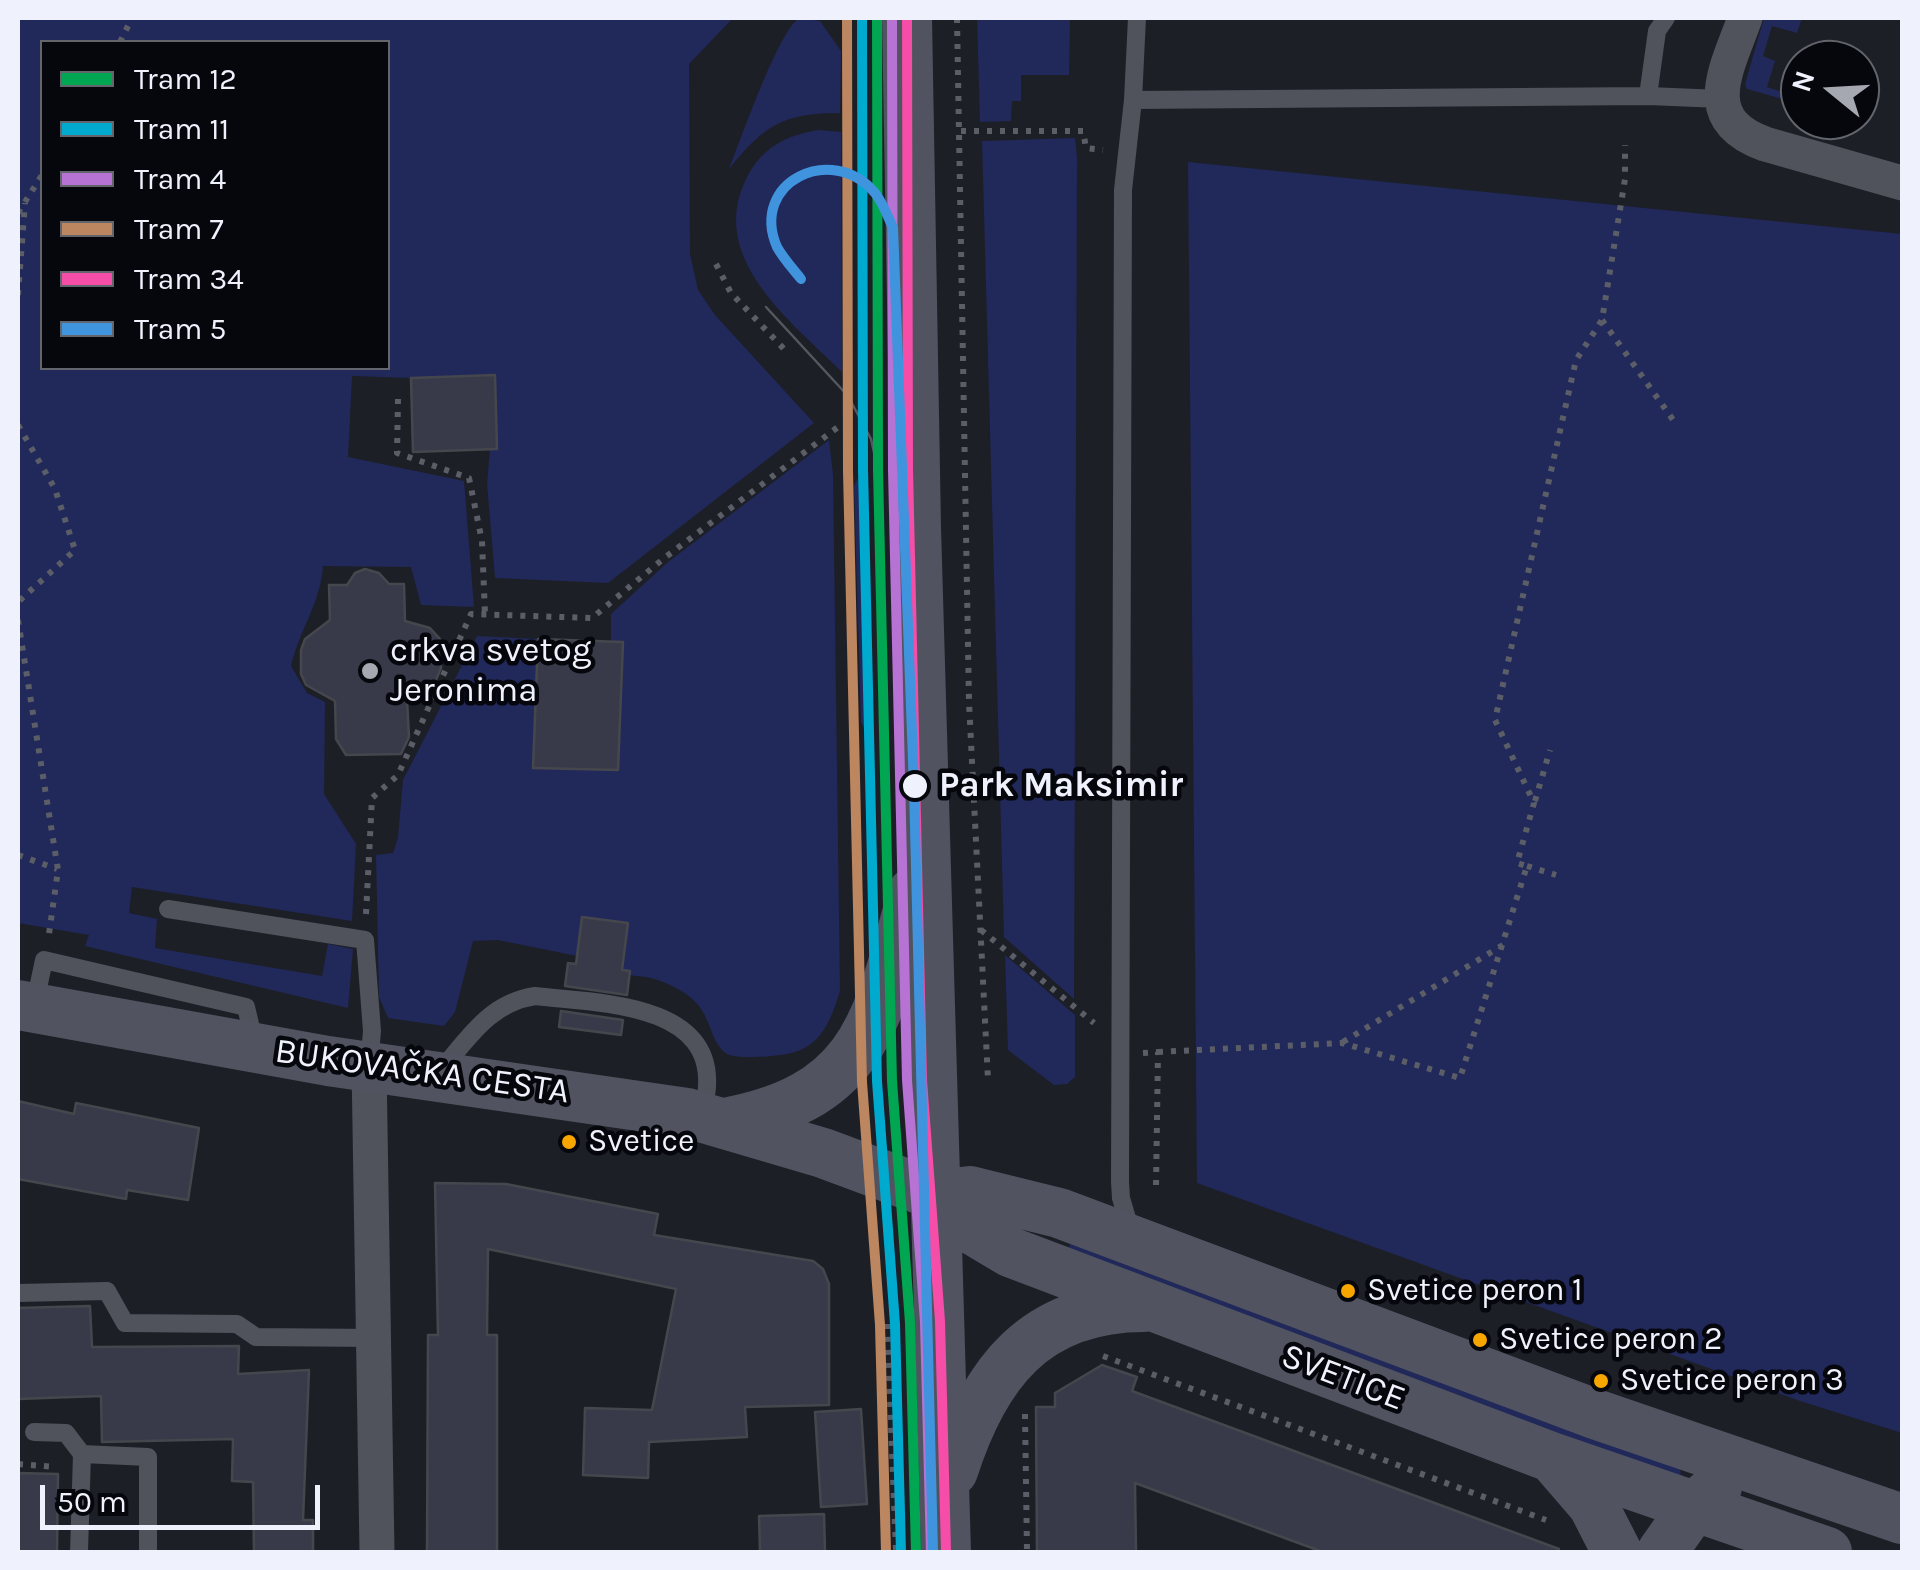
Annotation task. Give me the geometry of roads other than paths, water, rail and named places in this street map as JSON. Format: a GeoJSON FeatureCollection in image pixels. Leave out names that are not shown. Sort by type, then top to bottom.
{"type":"FeatureCollection","features":[{"type":"Feature","properties":{"kind":"main road"},"geometry":{"type":"LineString","coordinates":[[907,18],[907,159],[946,1552]]}},
{"type":"Feature","properties":{"kind":"main road"},"geometry":{"type":"LineString","coordinates":[[713,1120],[768,1112],[809,1095],[822,1088],[859,1050],[881,997],[925,838]]}},
{"type":"Feature","properties":{"kind":"main road","name":"BUKOVAČKA CESTA"},"geometry":{"type":"LineString","coordinates":[[32,991],[256,1048],[630,1102],[713,1120],[823,1153],[936,1195]]}},
{"type":"Feature","properties":{"kind":"main road","name":"SVETICE"},"geometry":{"type":"LineString","coordinates":[[936,1195],[970,1191],[1005,1197],[1136,1242],[1594,1414],[1785,1520]]}},
{"type":"Feature","properties":{"kind":"main road","name":"SVETICE"},"geometry":{"type":"LineString","coordinates":[[936,1195],[958,1221],[991,1243],[1693,1508],[1785,1520],[1902,1519]]}},
{"type":"Feature","properties":{"kind":"main road"},"geometry":{"type":"LineString","coordinates":[[945,1495],[975,1410],[998,1374],[1032,1341],[1075,1317],[1124,1307],[1157,1307]]}},
{"type":"Feature","properties":{"kind":"main road"},"geometry":{"type":"LineString","coordinates":[[1551,1457],[1593,1505],[1618,1552]]}},
{"type":"Feature","properties":{"kind":"main road"},"geometry":{"type":"LineString","coordinates":[[1662,1552],[1693,1508],[1714,1489],[1785,1520]]}},
{"type":"Feature","properties":{"kind":"street"},"geometry":{"type":"LineString","coordinates":[[1744,18],[1722,82],[1721,99],[1724,114],[1743,136],[1902,183]]}},
{"type":"Feature","properties":{"kind":"street"},"geometry":{"type":"LineString","coordinates":[[370,1066],[377,1552]]}},
{"type":"Feature","properties":{"kind":"lane"},"geometry":{"type":"LineString","coordinates":[[1136,1242],[1125,1216],[1120,1182],[1123,190],[1134,100],[1137,18]]}},
{"type":"Feature","properties":{"kind":"lane"},"geometry":{"type":"LineString","coordinates":[[1648,96],[1657,31],[1666,18]]}},
{"type":"Feature","properties":{"kind":"lane"},"geometry":{"type":"LineString","coordinates":[[1134,100],[1648,96],[1721,99]]}},
{"type":"Feature","properties":{"kind":"lane"},"geometry":{"type":"LineString","coordinates":[[168,908],[365,940],[372,1031],[370,1066]]}},
{"type":"Feature","properties":{"kind":"lane"},"geometry":{"type":"LineString","coordinates":[[436,1075],[478,1026],[505,1005],[535,996],[600,1004],[662,1017],[692,1035],[705,1066],[713,1120]]}},
{"type":"Feature","properties":{"kind":"lane"},"geometry":{"type":"LineString","coordinates":[[18,1293],[106,1291],[125,1323],[237,1324],[256,1337],[374,1338]]}},
{"type":"Feature","properties":{"kind":"lane"},"geometry":{"type":"LineString","coordinates":[[34,1432],[66,1433],[82,1461],[79,1552]]}},
{"type":"Feature","properties":{"kind":"lane"},"geometry":{"type":"LineString","coordinates":[[82,1461],[148,1457],[148,1552]]}},
{"type":"Feature","properties":{"kind":"tram line","name":"7"},"geometry":{"type":"LineString","coordinates":[[847,18],[848,471],[862,1082],[880,1325],[886,1552]]}},
{"type":"Feature","properties":{"kind":"tram line","name":"11"},"geometry":{"type":"LineString","coordinates":[[862,18],[863,470],[877,1081],[895,1324],[901,1552]]}},
{"type":"Feature","properties":{"kind":"tram line","name":"12"},"geometry":{"type":"LineString","coordinates":[[877,18],[878,470],[892,1081],[910,1323],[916,1552]]}},
{"type":"Feature","properties":{"kind":"tram line","name":"4"},"geometry":{"type":"LineString","coordinates":[[892,18],[893,470],[907,1080],[925,1322],[931,1552]]}},
{"type":"Feature","properties":{"kind":"tram line","name":"34"},"geometry":{"type":"LineString","coordinates":[[907,18],[908,470],[922,1080],[940,1321],[946,1551]]}},
{"type":"Feature","properties":{"kind":"tram line","name":"5"},"geometry":{"type":"LineString","coordinates":[[801,279],[777,247],[771,224],[774,204],[784,188],[799,176],[838,171],[857,178],[878,197],[893,228],[914,786],[933,1552]]}},
{"type":"Feature","properties":{"kind":"tram line"},"geometry":{"type":"LineString","coordinates":[[766,307],[848,396],[871,439],[878,470]]}},
{"type":"Feature","properties":{"kind":"place","name":"crkva svetog Jeronima"},"geometry":{"type":"Point","coordinates":[370,671]}},
{"type":"Feature","properties":{"kind":"place","name":"Park Maksimir"},"geometry":{"type":"Point","coordinates":[915,786]}},
{"type":"Feature","properties":{"kind":"place","name":"Svetice"},"geometry":{"type":"Point","coordinates":[569,1142]}},
{"type":"Feature","properties":{"kind":"place","name":"Svetice peron 1"},"geometry":{"type":"Point","coordinates":[1348,1291]}},
{"type":"Feature","properties":{"kind":"place","name":"Svetice peron 2"},"geometry":{"type":"Point","coordinates":[1480,1340]}},
{"type":"Feature","properties":{"kind":"place","name":"Svetice peron 3"},"geometry":{"type":"Point","coordinates":[1601,1381]}}]}
